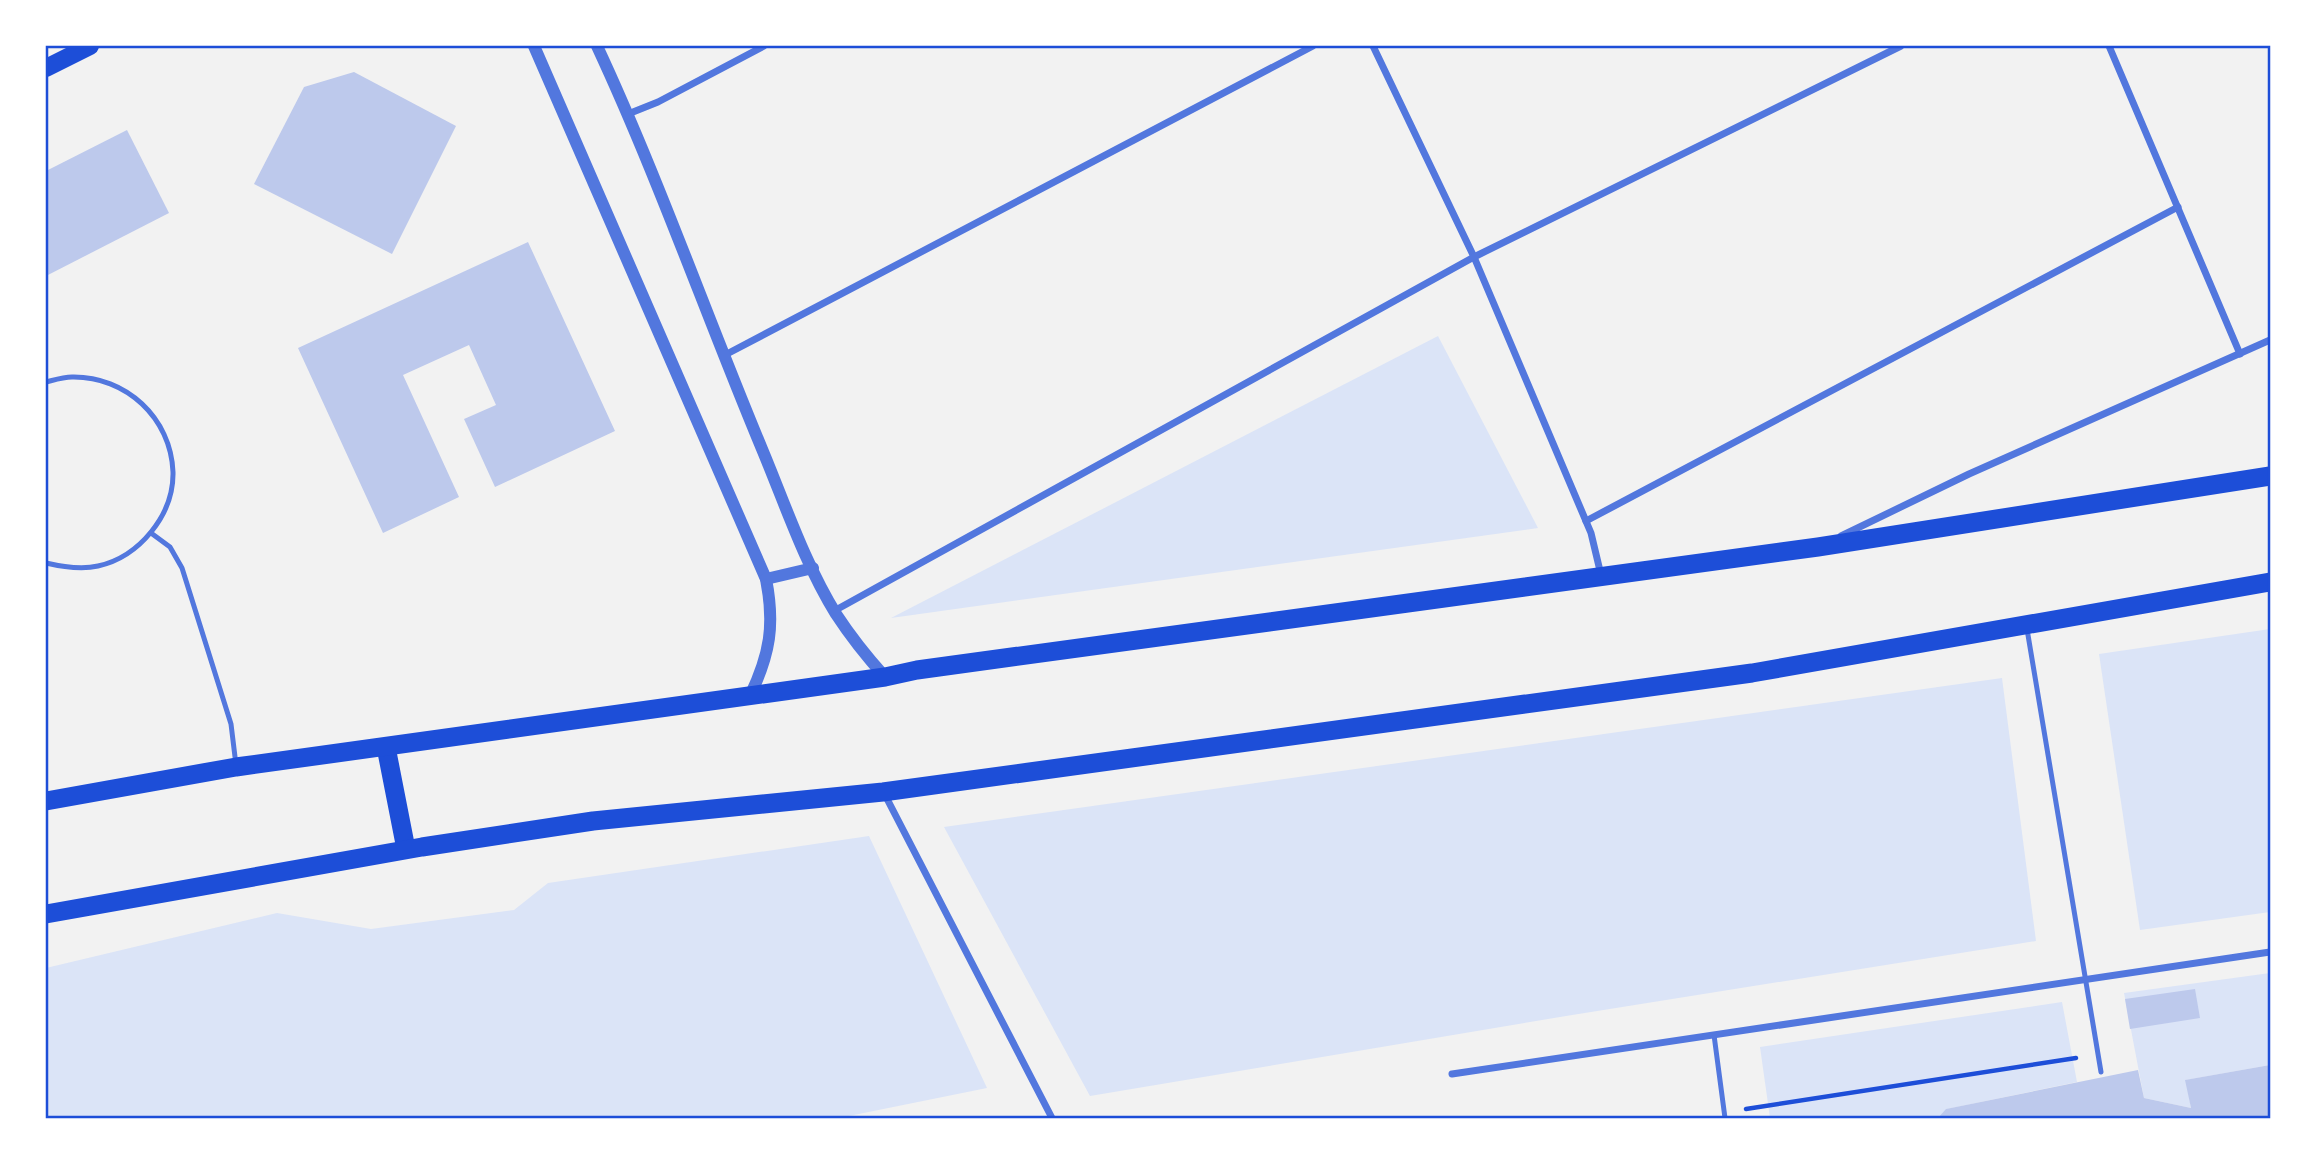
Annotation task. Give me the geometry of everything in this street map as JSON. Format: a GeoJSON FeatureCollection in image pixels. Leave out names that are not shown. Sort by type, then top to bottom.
{"type":"FeatureCollection","features":[{"type":"Feature","properties":{"kind":"highway"},"geometry":{"type":"LineString","coordinates":[[46,801],[236,767],[885,677],[930,668],[1818,547],[2270,476]]}},
{"type":"Feature","properties":{"kind":"highway"},"geometry":{"type":"LineString","coordinates":[[46,914],[406,849],[593,821],[883,792],[1752,673],[2270,582]]}},
{"type":"Feature","properties":{"kind":"highway"},"geometry":{"type":"LineString","coordinates":[[386,747],[406,849]]}},
{"type":"Feature","properties":{"kind":"main road"},"geometry":{"type":"LineString","coordinates":[[46,68],[90,46]]}},
{"type":"Feature","properties":{"kind":"street"},"geometry":{"type":"LineString","coordinates":[[534,46],[766,579],[771,602],[769,647],[750,696]]}},
{"type":"Feature","properties":{"kind":"street"},"geometry":{"type":"LineString","coordinates":[[597,46],[628,114],[723,356],[813,568],[834,611],[885,677]]}},
{"type":"Feature","properties":{"kind":"street"},"geometry":{"type":"LineString","coordinates":[[628,114],[658,102],[764,46]]}},
{"type":"Feature","properties":{"kind":"street"},"geometry":{"type":"LineString","coordinates":[[723,356],[1313,46]]}},
{"type":"Feature","properties":{"kind":"street"},"geometry":{"type":"LineString","coordinates":[[1373,46],[1474,257],[1591,533],[1601,578]]}},
{"type":"Feature","properties":{"kind":"street"},"geometry":{"type":"LineString","coordinates":[[834,611],[1474,257],[1902,46]]}},
{"type":"Feature","properties":{"kind":"street"},"geometry":{"type":"LineString","coordinates":[[2109,46],[2240,354]]}},
{"type":"Feature","properties":{"kind":"street"},"geometry":{"type":"LineString","coordinates":[[1586,521],[2178,207]]}},
{"type":"Feature","properties":{"kind":"street"},"geometry":{"type":"LineString","coordinates":[[1818,547],[1969,474],[2270,340]]}},
{"type":"Feature","properties":{"kind":"street"},"geometry":{"type":"LineString","coordinates":[[766,579],[813,568]]}},
{"type":"Feature","properties":{"kind":"street"},"geometry":{"type":"LineString","coordinates":[[883,792],[1052,1118]]}},
{"type":"Feature","properties":{"kind":"street"},"geometry":{"type":"LineString","coordinates":[[1452,1074],[2270,952]]}},
{"type":"Feature","properties":{"kind":"lane"},"geometry":{"type":"LineString","coordinates":[[46,382],[70,376],[101,379],[130,392],[153,414],[168,442],[173,474],[167,505],[151,533],[128,554],[98,566],[67,568],[46,562]]}},
{"type":"Feature","properties":{"kind":"lane"},"geometry":{"type":"LineString","coordinates":[[151,533],[170,547],[182,568],[231,724],[236,767]]}},
{"type":"Feature","properties":{"kind":"lane"},"geometry":{"type":"LineString","coordinates":[[2027,626],[2101,1072]]}},
{"type":"Feature","properties":{"kind":"lane"},"geometry":{"type":"LineString","coordinates":[[1714,1035],[1725,1115]]}},
{"type":"Feature","properties":{"kind":"path"},"geometry":{"type":"LineString","coordinates":[[1725,1115],[2098,1055]]}},
{"type":"Feature","properties":{"kind":"shaded area"},"geometry":{"type":"Polygon","coordinates":[[[1438,336],[1538,528],[891,618],[1438,336]]]}},
{"type":"Feature","properties":{"kind":"shaded area"},"geometry":{"type":"Polygon","coordinates":[[[2270,629],[2270,912],[2140,930],[2099,654],[2270,629]]]}},
{"type":"Feature","properties":{"kind":"shaded area"},"geometry":{"type":"Polygon","coordinates":[[[2002,678],[2036,941],[1090,1096],[944,827],[2002,678]]]}},
{"type":"Feature","properties":{"kind":"shaded area"},"geometry":{"type":"Polygon","coordinates":[[[869,836],[987,1088],[839,1118],[46,1118],[46,968],[277,913],[371,929],[514,910],[548,883],[869,836]]]}},
{"type":"Feature","properties":{"kind":"shaded area"},"geometry":{"type":"Polygon","coordinates":[[[2270,973],[2270,1065],[2186,1080],[2191,1108],[2144,1098],[2124,993],[2270,973]]]}},
{"type":"Feature","properties":{"kind":"shaded area"},"geometry":{"type":"Polygon","coordinates":[[[2062,1002],[2077,1082],[1947,1109],[1939,1118],[1770,1118],[1760,1047],[2062,1002]]]}},
{"type":"Feature","properties":{"kind":"building"},"geometry":{"type":"Polygon","coordinates":[[[354,72],[456,126],[392,254],[254,184],[304,87],[354,72]]]}},
{"type":"Feature","properties":{"kind":"building"},"geometry":{"type":"Polygon","coordinates":[[[127,130],[169,213],[46,276],[46,171],[127,130]]]}},
{"type":"Feature","properties":{"kind":"building"},"geometry":{"type":"Polygon","coordinates":[[[528,242],[615,431],[495,487],[464,419],[496,405],[469,345],[403,375],[459,497],[383,533],[298,348],[528,242]]]}},
{"type":"Feature","properties":{"kind":"building"},"geometry":{"type":"Polygon","coordinates":[[[2195,989],[2200,1018],[2130,1029],[2125,999],[2195,989]]]}},
{"type":"Feature","properties":{"kind":"building"},"geometry":{"type":"Polygon","coordinates":[[[2270,1065],[2270,1118],[1938,1118],[1946,1109],[2138,1070],[2144,1098],[2191,1108],[2185,1080],[2270,1065]]]}}]}
